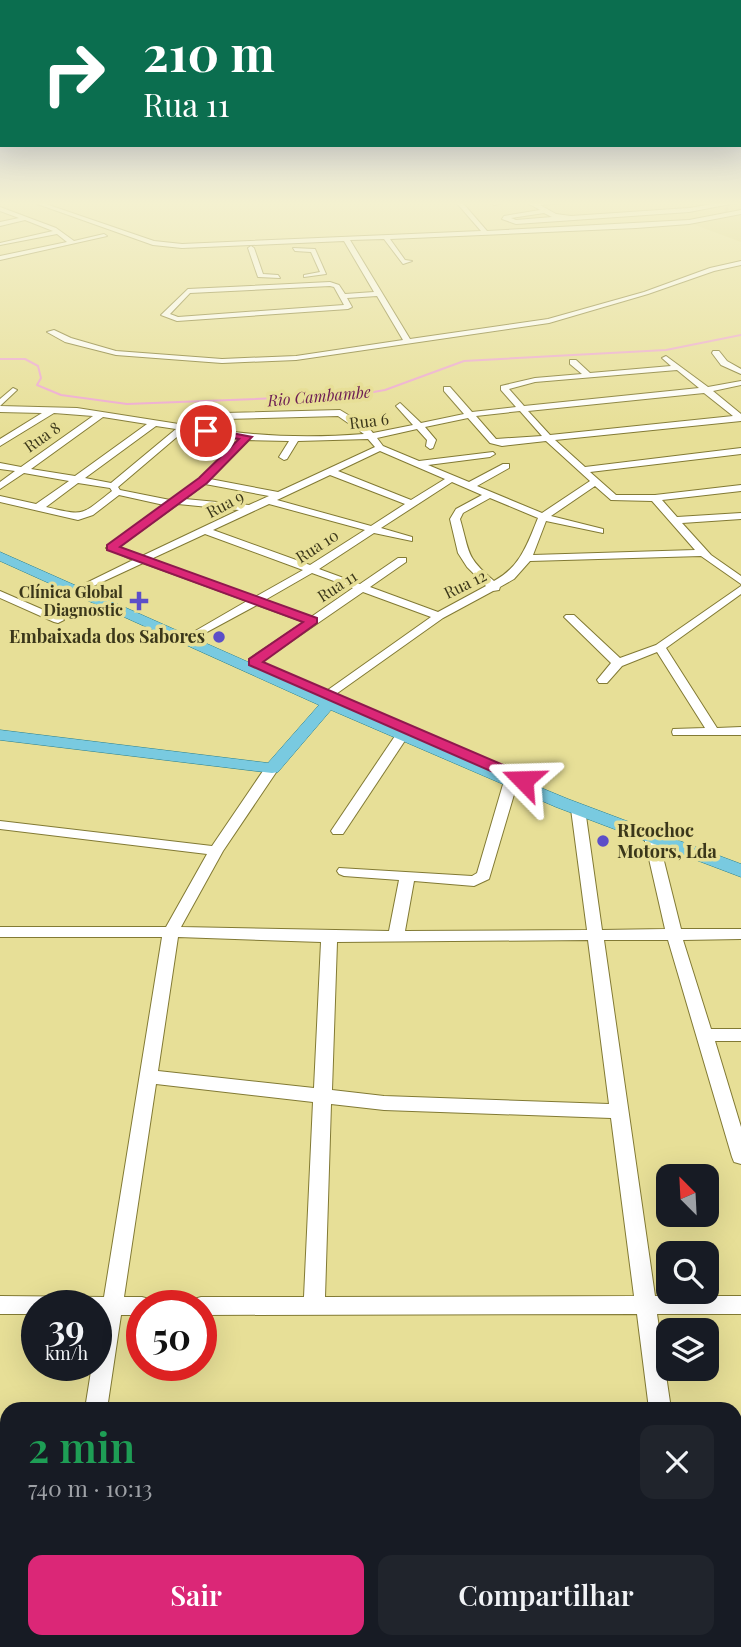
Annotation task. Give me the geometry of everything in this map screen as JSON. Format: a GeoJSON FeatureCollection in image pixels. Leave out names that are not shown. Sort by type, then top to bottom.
{"type":"FeatureCollection","features":[{"type":"Feature","properties":{"kind":"main road"},"geometry":{"type":"LineString","coordinates":[[0,555],[83,587],[253,662],[402,736],[578,809],[741,871]]}},
{"type":"Feature","properties":{"kind":"main road"},"geometry":{"type":"LineString","coordinates":[[0,555],[329,699],[549,790],[741,859]]}},
{"type":"Feature","properties":{"kind":"main road"},"geometry":{"type":"LineString","coordinates":[[0,735],[272,768],[329,699]]}},
{"type":"Feature","properties":{"kind":"street"},"geometry":{"type":"LineString","coordinates":[[369,278],[407,341]]}},
{"type":"Feature","properties":{"kind":"street"},"geometry":{"type":"LineString","coordinates":[[51,332],[68,340],[116,353],[246,361],[296,358],[555,319],[646,293],[688,278]]}},
{"type":"Feature","properties":{"kind":"street"},"geometry":{"type":"LineString","coordinates":[[330,284],[341,292],[348,306],[172,319],[165,315],[186,291],[284,286],[330,284]]}},
{"type":"Feature","properties":{"kind":"street"},"geometry":{"type":"LineString","coordinates":[[284,286],[290,298],[291,311]]}},
{"type":"Feature","properties":{"kind":"street"},"geometry":{"type":"LineString","coordinates":[[230,288],[235,315]]}},
{"type":"Feature","properties":{"kind":"street"},"geometry":{"type":"LineString","coordinates":[[317,290],[378,294]]}},
{"type":"Feature","properties":{"kind":"street"},"geometry":{"type":"LineString","coordinates":[[180,300],[184,318]]}},
{"type":"Feature","properties":{"kind":"street"},"geometry":{"type":"LineString","coordinates":[[716,353],[724,363],[741,372]]}},
{"type":"Feature","properties":{"kind":"street"},"geometry":{"type":"LineString","coordinates":[[666,358],[741,418]]}},
{"type":"Feature","properties":{"kind":"street"},"geometry":{"type":"LineString","coordinates":[[573,362],[587,374]]}},
{"type":"Feature","properties":{"kind":"street"},"geometry":{"type":"LineString","coordinates":[[678,368],[587,374],[505,387],[548,438],[594,482],[620,500],[741,488]]}},
{"type":"Feature","properties":{"kind":"street","name":"Rua 6"},"geometry":{"type":"LineString","coordinates":[[0,407],[102,414],[247,437],[373,436],[470,415],[706,390],[741,383]]}},
{"type":"Feature","properties":{"kind":"street"},"geometry":{"type":"LineString","coordinates":[[725,386],[741,397]]}},
{"type":"Feature","properties":{"kind":"street"},"geometry":{"type":"LineString","coordinates":[[0,389],[14,391],[0,407]]}},
{"type":"Feature","properties":{"kind":"street"},"geometry":{"type":"LineString","coordinates":[[447,390],[497,443],[741,418]]}},
{"type":"Feature","properties":{"kind":"street"},"geometry":{"type":"LineString","coordinates":[[400,406],[432,440],[430,446]]}},
{"type":"Feature","properties":{"kind":"street"},"geometry":{"type":"LineString","coordinates":[[0,443],[54,409]]}},
{"type":"Feature","properties":{"kind":"street"},"geometry":{"type":"LineString","coordinates":[[206,431],[213,421],[224,416],[335,412],[347,416],[373,436],[380,447],[543,517],[599,531]]}},
{"type":"Feature","properties":{"kind":"street","name":"Rua 8"},"geometry":{"type":"LineString","coordinates":[[0,486],[102,414]]}},
{"type":"Feature","properties":{"kind":"street"},"geometry":{"type":"LineString","coordinates":[[36,509],[82,479],[156,422]]}},
{"type":"Feature","properties":{"kind":"street"},"geometry":{"type":"LineString","coordinates":[[0,499],[36,509],[82,516],[183,427]]}},
{"type":"Feature","properties":{"kind":"street"},"geometry":{"type":"LineString","coordinates":[[247,437],[203,481],[111,546],[312,621]]}},
{"type":"Feature","properties":{"kind":"street"},"geometry":{"type":"LineString","coordinates":[[284,457],[295,438]]}},
{"type":"Feature","properties":{"kind":"street","name":"Rua 9"},"geometry":{"type":"LineString","coordinates":[[83,587],[332,472],[380,447]]}},
{"type":"Feature","properties":{"kind":"street"},"geometry":{"type":"LineString","coordinates":[[581,470],[741,450]]}},
{"type":"Feature","properties":{"kind":"street"},"geometry":{"type":"LineString","coordinates":[[421,464],[490,454]]}},
{"type":"Feature","properties":{"kind":"street"},"geometry":{"type":"LineString","coordinates":[[0,466],[82,479],[175,502],[249,509]]}},
{"type":"Feature","properties":{"kind":"street"},"geometry":{"type":"LineString","coordinates":[[470,486],[506,466]]}},
{"type":"Feature","properties":{"kind":"street"},"geometry":{"type":"LineString","coordinates":[[332,472],[410,503]]}},
{"type":"Feature","properties":{"kind":"street","name":"Rua 10"},"geometry":{"type":"LineString","coordinates":[[194,636],[310,570],[452,478]]}},
{"type":"Feature","properties":{"kind":"street"},"geometry":{"type":"LineString","coordinates":[[203,481],[279,495]]}},
{"type":"Feature","properties":{"kind":"street"},"geometry":{"type":"LineString","coordinates":[[543,517],[594,482]]}},
{"type":"Feature","properties":{"kind":"street"},"geometry":{"type":"LineString","coordinates":[[488,495],[459,511],[455,519],[460,546],[466,558],[495,588]]}},
{"type":"Feature","properties":{"kind":"street"},"geometry":{"type":"LineString","coordinates":[[655,498],[703,553],[718,567],[741,581]]}},
{"type":"Feature","properties":{"kind":"street"},"geometry":{"type":"LineString","coordinates":[[267,500],[368,531],[408,539]]}},
{"type":"Feature","properties":{"kind":"street"},"geometry":{"type":"LineString","coordinates":[[674,520],[741,516]]}},
{"type":"Feature","properties":{"kind":"street","name":"Rua 12"},"geometry":{"type":"LineString","coordinates":[[329,699],[439,615],[495,588],[510,577],[527,558],[543,517]]}},
{"type":"Feature","properties":{"kind":"street"},"geometry":{"type":"LineString","coordinates":[[206,531],[439,615]]}},
{"type":"Feature","properties":{"kind":"street"},"geometry":{"type":"LineString","coordinates":[[527,558],[703,553]]}},
{"type":"Feature","properties":{"kind":"street","name":"Rua 11"},"geometry":{"type":"LineString","coordinates":[[253,662],[402,560]]}},
{"type":"Feature","properties":{"kind":"street"},"geometry":{"type":"LineString","coordinates":[[603,680],[618,663],[660,647],[741,589]]}},
{"type":"Feature","properties":{"kind":"street"},"geometry":{"type":"LineString","coordinates":[[0,594],[58,620]]}},
{"type":"Feature","properties":{"kind":"street"},"geometry":{"type":"LineString","coordinates":[[570,617],[618,663]]}},
{"type":"Feature","properties":{"kind":"street"},"geometry":{"type":"LineString","coordinates":[[660,647],[713,731]]}},
{"type":"Feature","properties":{"kind":"street"},"geometry":{"type":"LineString","coordinates":[[678,732],[741,731]]}},
{"type":"Feature","properties":{"kind":"street"},"geometry":{"type":"LineString","coordinates":[[338,831],[402,736]]}},
{"type":"Feature","properties":{"kind":"street"},"geometry":{"type":"LineString","coordinates":[[126,1306],[112,1306],[171,932],[216,851],[272,768]]}},
{"type":"Feature","properties":{"kind":"street"},"geometry":{"type":"LineString","coordinates":[[344,871],[474,881],[484,876],[511,781]]}},
{"type":"Feature","properties":{"kind":"street"},"geometry":{"type":"LineString","coordinates":[[578,809],[659,1402]]}},
{"type":"Feature","properties":{"kind":"street"},"geometry":{"type":"LineString","coordinates":[[0,825],[216,851]]}},
{"type":"Feature","properties":{"kind":"street"},"geometry":{"type":"LineString","coordinates":[[651,837],[674,934],[741,1156]]}},
{"type":"Feature","properties":{"kind":"street"},"geometry":{"type":"LineString","coordinates":[[396,937],[407,877]]}},
{"type":"Feature","properties":{"kind":"street"},"geometry":{"type":"LineString","coordinates":[[0,932],[171,932],[329,937],[741,934]]}},
{"type":"Feature","properties":{"kind":"street"},"geometry":{"type":"LineString","coordinates":[[314,1307],[325,1096],[329,937]]}},
{"type":"Feature","properties":{"kind":"street"},"geometry":{"type":"LineString","coordinates":[[703,1035],[741,1035]]}},
{"type":"Feature","properties":{"kind":"street"},"geometry":{"type":"LineString","coordinates":[[150,1077],[384,1103],[620,1111]]}},
{"type":"Feature","properties":{"kind":"street"},"geometry":{"type":"LineString","coordinates":[[0,1305],[21,1305]]}},
{"type":"Feature","properties":{"kind":"street"},"geometry":{"type":"LineString","coordinates":[[217,1306],[741,1305]]}},
{"type":"Feature","properties":{"kind":"street"},"geometry":{"type":"LineString","coordinates":[[97,1402],[100,1381]]}},
{"type":"Feature","properties":{"kind":"waterway","name":"Rio Cambambe"},"geometry":{"type":"LineString","coordinates":[[0,359],[25,359],[38,366],[41,378],[37,385],[61,395],[127,404],[356,395],[385,390],[464,361],[666,350],[741,335]]}},
{"type":"Feature","properties":{"kind":"place","name":"Clínica Global Diagnostic"},"geometry":{"type":"Point","coordinates":[139,601]}},
{"type":"Feature","properties":{"kind":"place","name":"Embaixada dos Sabores"},"geometry":{"type":"Point","coordinates":[219,637]}},
{"type":"Feature","properties":{"kind":"place","name":"RIcochoc Motors, Lda"},"geometry":{"type":"Point","coordinates":[603,841]}},
{"type":"Feature","properties":{"kind":"route"},"geometry":{"type":"LineString","coordinates":[[206,431],[247,437],[203,481],[111,548],[312,621],[253,662],[523,780]]}}]}
